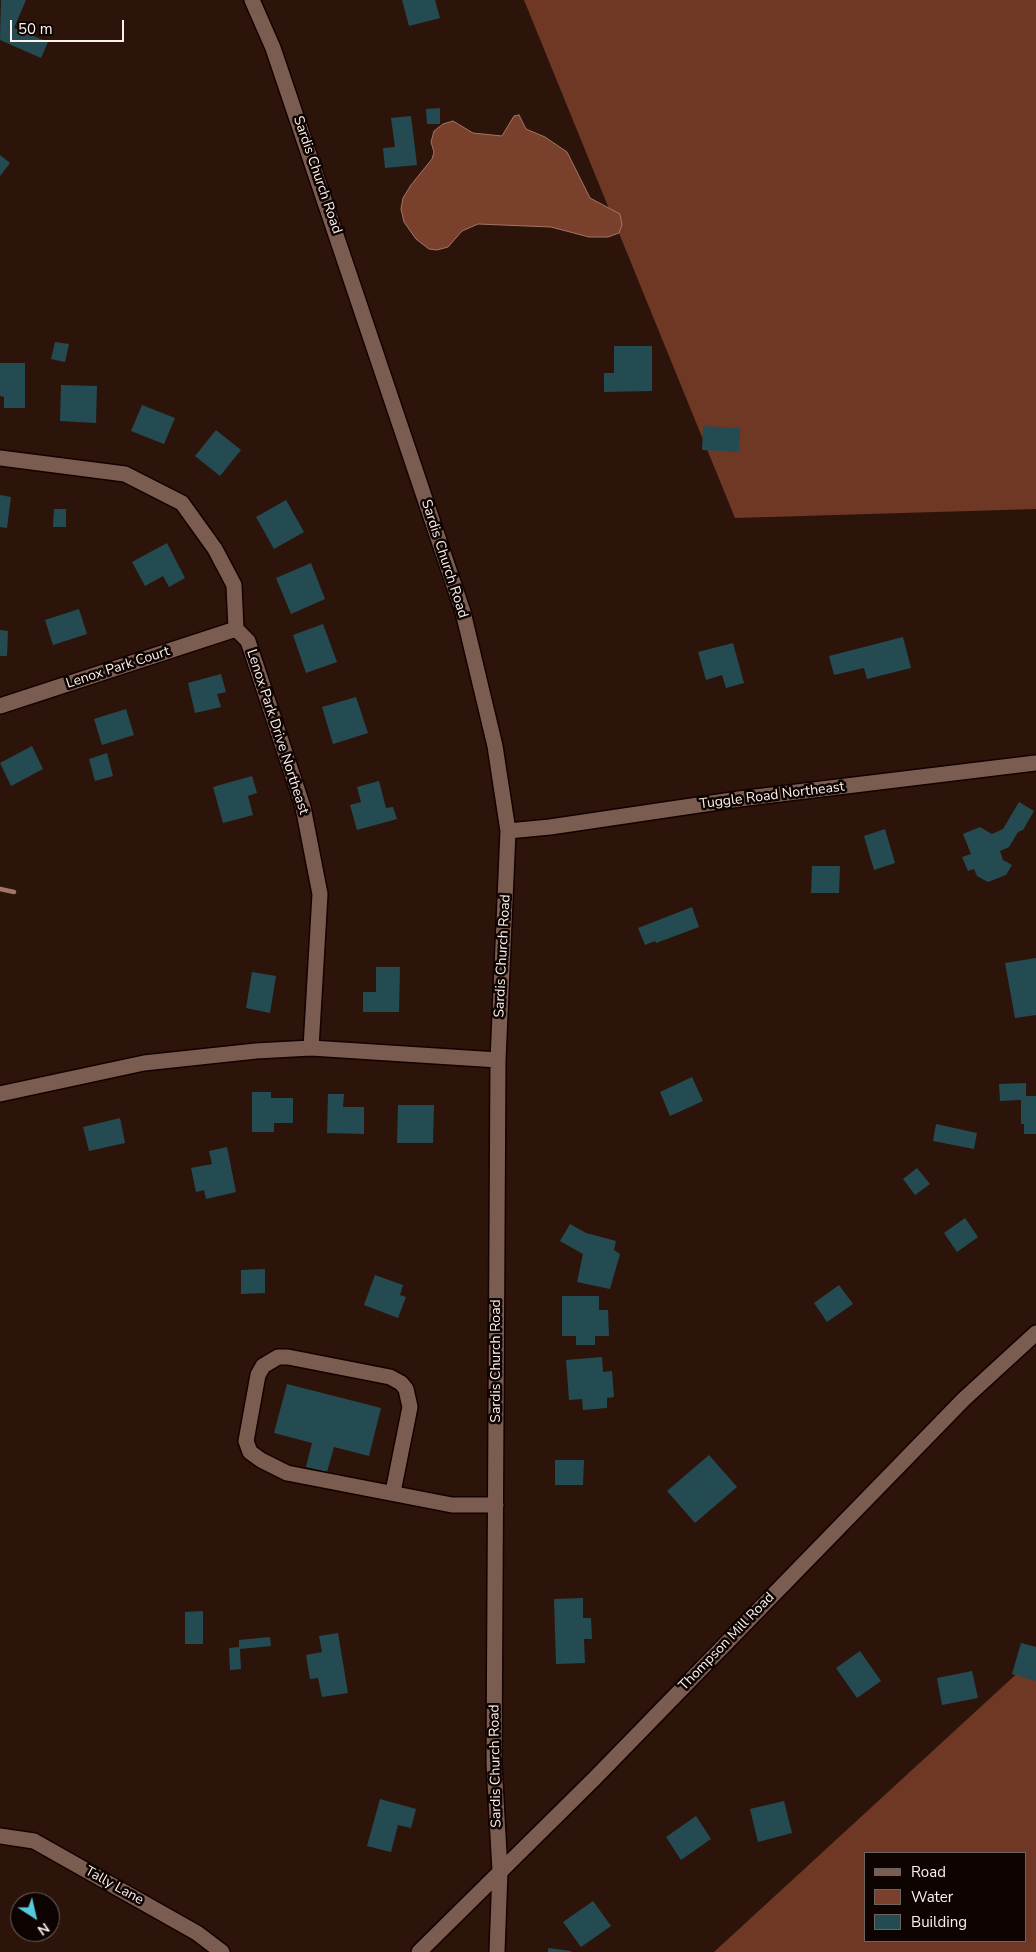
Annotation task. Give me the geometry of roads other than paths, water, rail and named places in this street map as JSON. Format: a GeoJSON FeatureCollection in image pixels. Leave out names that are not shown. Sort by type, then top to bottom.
{"type":"FeatureCollection","features":[{"type":"Feature","properties":{"kind":"street","name":"Sardis Church Road"},"geometry":{"type":"LineString","coordinates":[[252,0],[283,75],[462,612],[495,746],[508,831],[498,1060],[494,1764],[500,1872],[497,1952]]}},
{"type":"Feature","properties":{"kind":"street"},"geometry":{"type":"LineString","coordinates":[[0,458],[125,474],[182,503],[216,549],[234,585],[236,629]]}},
{"type":"Feature","properties":{"kind":"street","name":"Lenox Park Court"},"geometry":{"type":"LineString","coordinates":[[0,706],[236,629]]}},
{"type":"Feature","properties":{"kind":"street","name":"Lenox Park Drive Northeast"},"geometry":{"type":"LineString","coordinates":[[236,629],[248,641],[304,807],[320,894],[311,1048]]}},
{"type":"Feature","properties":{"kind":"street","name":"Tuggle Road Northeast"},"geometry":{"type":"LineString","coordinates":[[508,831],[550,828],[739,799],[1036,763]]}},
{"type":"Feature","properties":{"kind":"street"},"geometry":{"type":"LineString","coordinates":[[0,1094],[144,1063],[256,1051],[311,1048],[498,1060]]}},
{"type":"Feature","properties":{"kind":"street","name":"Thompson Mill Road"},"geometry":{"type":"LineString","coordinates":[[419,1952],[595,1778],[964,1399],[1036,1333]]}},
{"type":"Feature","properties":{"kind":"street"},"geometry":{"type":"LineString","coordinates":[[393,1492],[410,1407],[406,1389],[401,1383],[390,1378],[288,1357],[278,1357],[263,1366],[258,1375],[248,1422],[246,1441],[250,1452],[287,1473],[452,1504],[496,1505]]}},
{"type":"Feature","properties":{"kind":"street","name":"Tally Lane"},"geometry":{"type":"LineString","coordinates":[[0,1836],[34,1842],[197,1933],[222,1952]]}},
{"type":"Feature","properties":{"kind":"water"},"geometry":{"type":"Polygon","coordinates":[[[519,115],[526,129],[545,137],[567,152],[590,198],[620,214],[622,225],[619,233],[608,237],[589,237],[551,227],[478,224],[462,231],[448,247],[437,250],[429,249],[416,239],[404,222],[401,209],[403,198],[411,185],[432,159],[434,152],[431,142],[434,131],[443,124],[453,121],[473,133],[502,136],[514,116],[519,115]]]}},
{"type":"Feature","properties":{"kind":"waterway"},"geometry":{"type":"LineString","coordinates":[[0,889],[14,892]]}}]}
